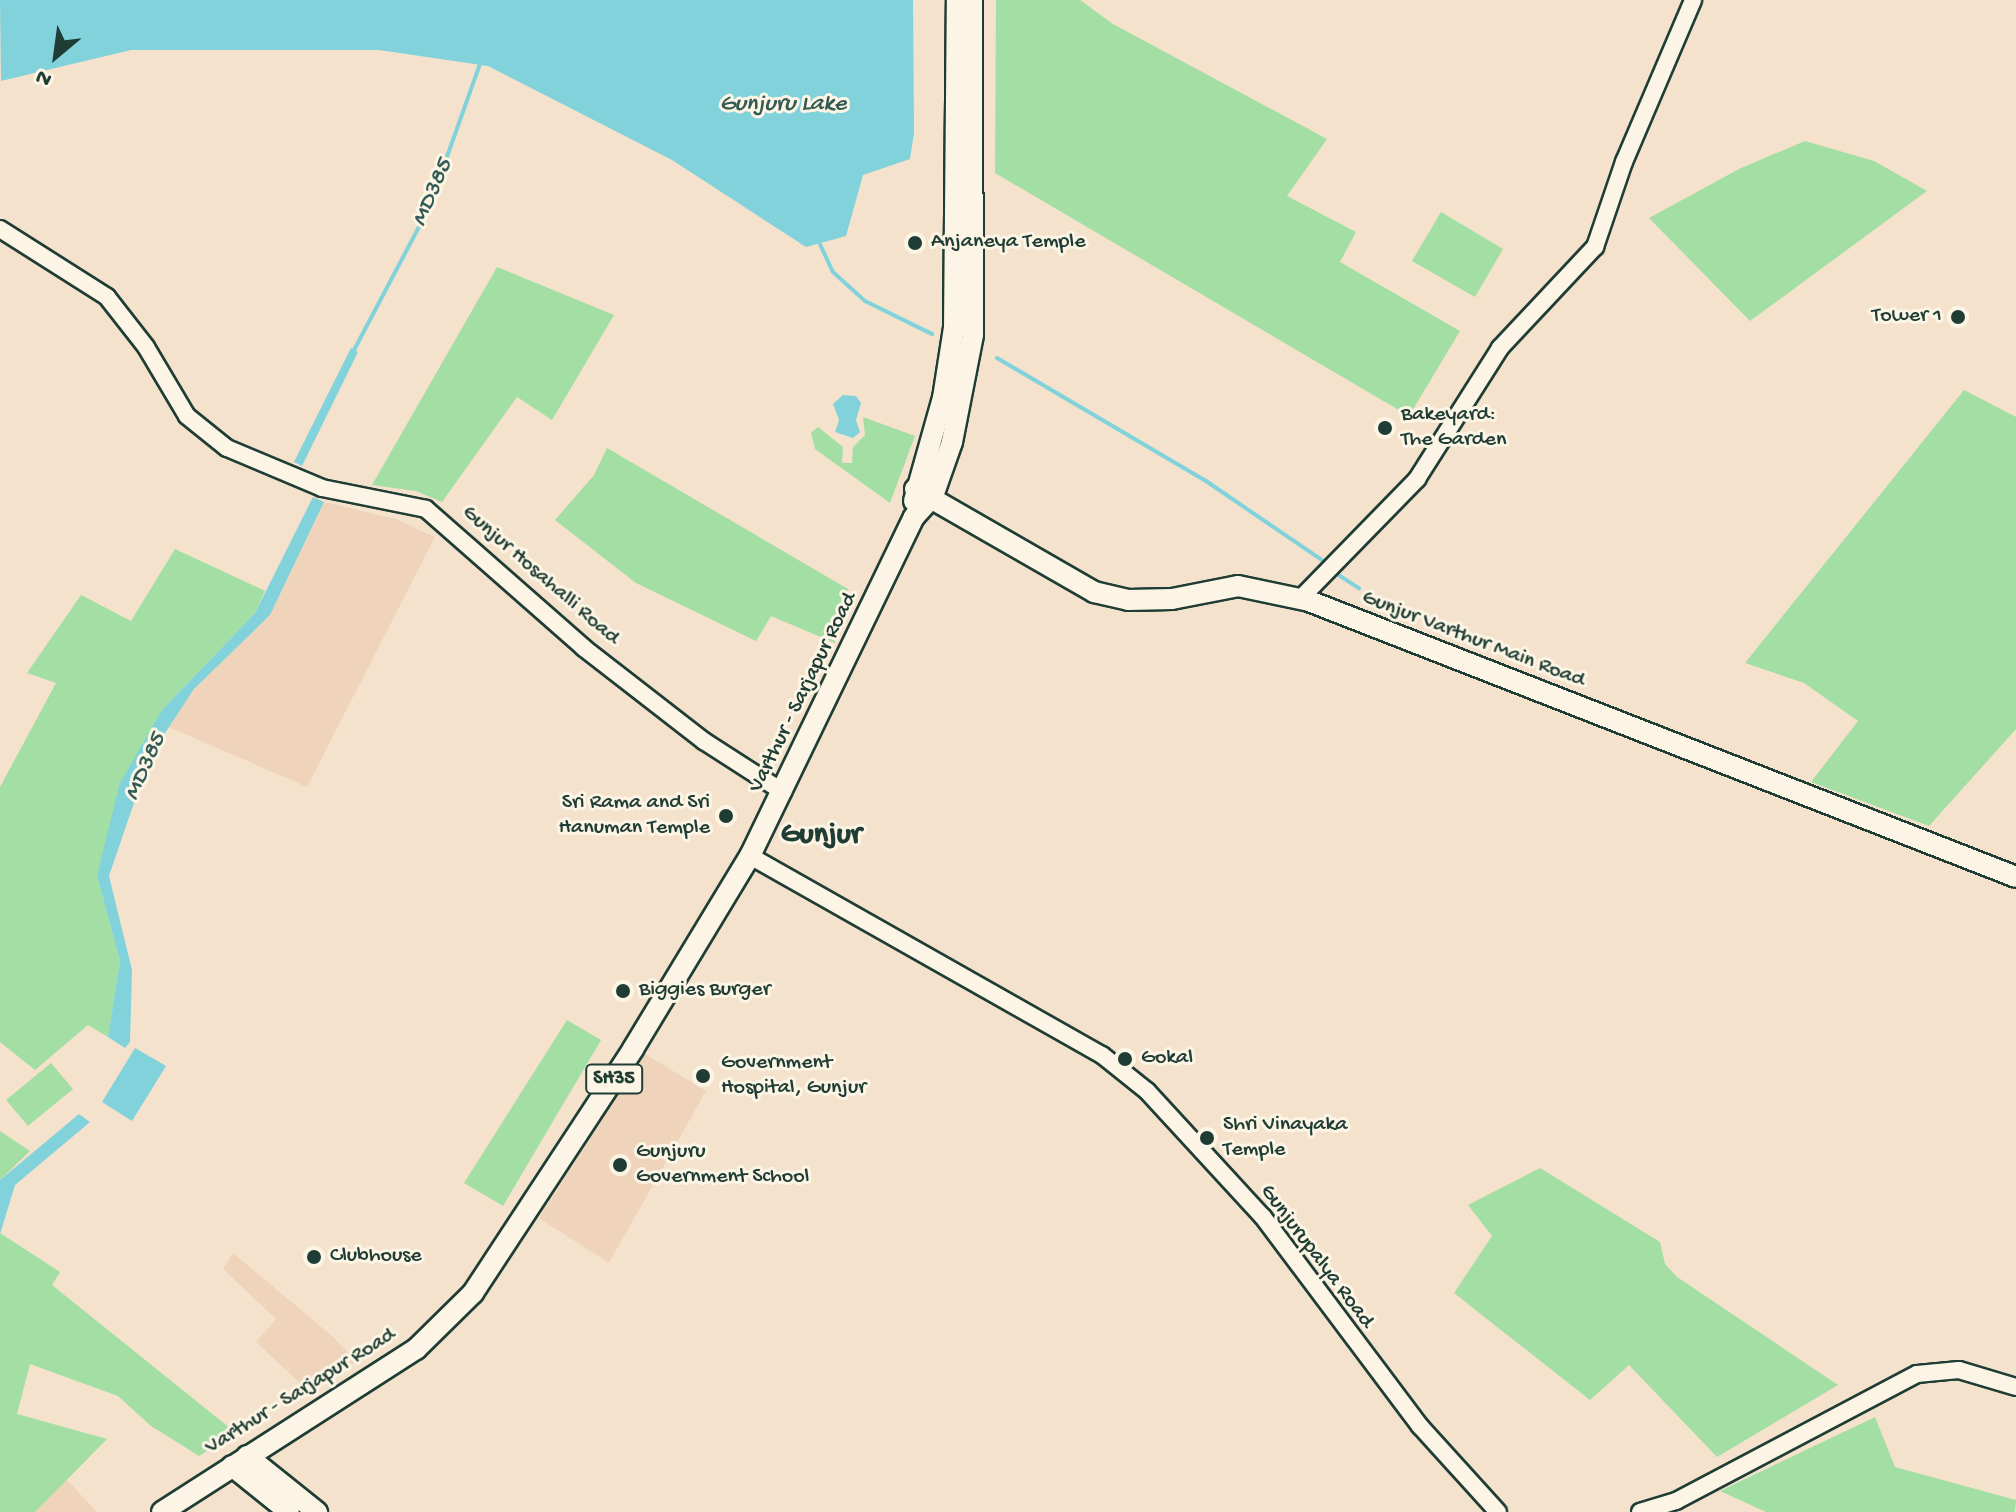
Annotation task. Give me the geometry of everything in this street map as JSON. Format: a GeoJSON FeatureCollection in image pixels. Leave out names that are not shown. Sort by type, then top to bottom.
{"type":"FeatureCollection","features":[{"type":"Feature","properties":{"kind":"main road","name":"Varthur - Sarjapur Road"},"geometry":{"type":"LineString","coordinates":[[924,492],[954,328],[957,0]]}},
{"type":"Feature","properties":{"kind":"main road","name":"Varthur - Sarjapur Road"},"geometry":{"type":"LineString","coordinates":[[162,1512],[416,1349],[473,1293],[625,1062],[750,856],[924,492],[952,442],[973,335],[972,0]]}},
{"type":"Feature","properties":{"kind":"main road","name":"Gunjur Varthur Main Road"},"geometry":{"type":"LineString","coordinates":[[924,492],[1094,592],[1128,600],[1172,599],[1238,586],[1300,599],[2016,877]]}},
{"type":"Feature","properties":{"kind":"main road"},"geometry":{"type":"LineString","coordinates":[[240,1461],[289,1512]]}},
{"type":"Feature","properties":{"kind":"main road"},"geometry":{"type":"LineString","coordinates":[[240,1461],[317,1512]]}},
{"type":"Feature","properties":{"kind":"street"},"geometry":{"type":"LineString","coordinates":[[1300,599],[1417,479],[1500,348],[1595,247],[1624,162],[1693,0]]}},
{"type":"Feature","properties":{"kind":"street","name":"Gunjur Hosahalli Road"},"geometry":{"type":"LineString","coordinates":[[0,229],[115,305],[198,428],[227,448],[303,481],[322,488],[411,503],[445,521],[584,648],[704,741],[783,792]]}},
{"type":"Feature","properties":{"kind":"street","name":"Gunjurupalya Road"},"geometry":{"type":"LineString","coordinates":[[750,856],[1102,1055],[1147,1091],[1263,1217],[1420,1426],[1498,1512]]}},
{"type":"Feature","properties":{"kind":"street"},"geometry":{"type":"LineString","coordinates":[[1640,1512],[1676,1501],[1917,1374],[1959,1370],[2016,1387]]}},
{"type":"Feature","properties":{"kind":"shaded area"},"geometry":{"type":"Polygon","coordinates":[[[324,502],[396,519],[435,537],[307,787],[169,727],[194,689],[270,615],[324,502]]]}},
{"type":"Feature","properties":{"kind":"shaded area","name":"Gunjuru Government School"},"geometry":{"type":"Polygon","coordinates":[[[645,1054],[706,1091],[609,1263],[539,1218],[645,1054]]]}},
{"type":"Feature","properties":{"kind":"shaded area"},"geometry":{"type":"Polygon","coordinates":[[[233,1253],[332,1336],[356,1361],[307,1389],[300,1383],[256,1342],[276,1319],[223,1269],[233,1253]]]}},
{"type":"Feature","properties":{"kind":"shaded area"},"geometry":{"type":"Polygon","coordinates":[[[66,1480],[97,1512],[35,1512],[66,1480]]]}},
{"type":"Feature","properties":{"kind":"green space"},"geometry":{"type":"Polygon","coordinates":[[[996,0],[1080,0],[1113,24],[1327,139],[1287,196],[1356,232],[1340,262],[1460,331],[1409,416],[995,173],[996,0]]]}},
{"type":"Feature","properties":{"kind":"green space"},"geometry":{"type":"Polygon","coordinates":[[[1805,141],[1874,161],[1927,191],[1750,321],[1649,218],[1739,169],[1805,141]]]}},
{"type":"Feature","properties":{"kind":"green space"},"geometry":{"type":"Polygon","coordinates":[[[1441,212],[1503,249],[1475,297],[1412,261],[1441,212]]]}},
{"type":"Feature","properties":{"kind":"green space"},"geometry":{"type":"Polygon","coordinates":[[[497,267],[614,315],[552,420],[517,397],[442,502],[416,491],[372,485],[497,267]]]}},
{"type":"Feature","properties":{"kind":"green space"},"geometry":{"type":"Polygon","coordinates":[[[1964,390],[2016,417],[2016,729],[1929,826],[1811,782],[1858,721],[1804,683],[1745,663],[1964,390]]]}},
{"type":"Feature","properties":{"kind":"green space"},"geometry":{"type":"Polygon","coordinates":[[[863,417],[915,436],[890,503],[815,449],[811,433],[818,427],[843,447],[842,463],[852,463],[853,447],[865,435],[863,417]]]}},
{"type":"Feature","properties":{"kind":"green space"},"geometry":{"type":"Polygon","coordinates":[[[607,448],[848,589],[835,643],[771,616],[756,641],[636,583],[555,520],[594,475],[607,448]]]}},
{"type":"Feature","properties":{"kind":"green space"},"geometry":{"type":"Polygon","coordinates":[[[175,549],[265,591],[255,613],[162,710],[97,876],[120,961],[108,1037],[88,1025],[35,1070],[0,1042],[0,787],[56,683],[27,673],[81,595],[131,621],[175,549]]]}},
{"type":"Feature","properties":{"kind":"green space"},"geometry":{"type":"Polygon","coordinates":[[[567,1020],[601,1040],[503,1206],[464,1183],[567,1020]]]}},
{"type":"Feature","properties":{"kind":"green space"},"geometry":{"type":"Polygon","coordinates":[[[51,1063],[73,1089],[28,1126],[6,1100],[51,1063]]]}},
{"type":"Feature","properties":{"kind":"green space"},"geometry":{"type":"Polygon","coordinates":[[[0,1131],[30,1151],[0,1180],[0,1131]]]}},
{"type":"Feature","properties":{"kind":"green space"},"geometry":{"type":"Polygon","coordinates":[[[1540,1168],[1660,1242],[1665,1264],[1677,1277],[1838,1385],[1717,1457],[1629,1365],[1590,1400],[1454,1293],[1492,1236],[1468,1205],[1540,1168]]]}},
{"type":"Feature","properties":{"kind":"green space"},"geometry":{"type":"Polygon","coordinates":[[[0,1233],[60,1272],[52,1285],[236,1433],[199,1456],[151,1426],[118,1396],[30,1364],[17,1414],[107,1439],[35,1512],[0,1512],[0,1233]]]}},
{"type":"Feature","properties":{"kind":"green space"},"geometry":{"type":"Polygon","coordinates":[[[1875,1417],[1895,1467],[2016,1500],[2015,1512],[1766,1512],[1720,1491],[1875,1417]]]}},
{"type":"Feature","properties":{"kind":"water","name":"Gunjuru Lake"},"geometry":{"type":"Polygon","coordinates":[[[0,0],[913,0],[914,133],[910,159],[863,175],[846,236],[806,247],[672,160],[488,66],[379,50],[131,50],[1,81],[0,0]]]}},
{"type":"Feature","properties":{"kind":"water"},"geometry":{"type":"Polygon","coordinates":[[[351,348],[358,352],[302,466],[294,462],[351,348]]]}},
{"type":"Feature","properties":{"kind":"water"},"geometry":{"type":"Polygon","coordinates":[[[843,395],[856,396],[861,403],[856,420],[860,432],[853,438],[835,432],[839,420],[833,404],[843,395]]]}},
{"type":"Feature","properties":{"kind":"water"},"geometry":{"type":"Polygon","coordinates":[[[313,497],[324,502],[270,615],[194,689],[150,756],[109,876],[132,970],[130,1042],[125,1048],[108,1037],[120,961],[97,876],[120,783],[162,710],[255,613],[313,497]]]}},
{"type":"Feature","properties":{"kind":"water"},"geometry":{"type":"Polygon","coordinates":[[[135,1048],[166,1066],[132,1121],[102,1102],[135,1048]]]}},
{"type":"Feature","properties":{"kind":"water"},"geometry":{"type":"Polygon","coordinates":[[[79,1114],[90,1122],[15,1185],[0,1234],[0,1180],[79,1114]]]}},
{"type":"Feature","properties":{"kind":"waterway","name":"MD385"},"geometry":{"type":"LineString","coordinates":[[353,352],[428,210],[481,61]]}},
{"type":"Feature","properties":{"kind":"waterway"},"geometry":{"type":"LineString","coordinates":[[818,240],[833,272],[865,301],[932,334]]}},
{"type":"Feature","properties":{"kind":"waterway"},"geometry":{"type":"LineString","coordinates":[[997,358],[1206,481],[1329,565]]}},
{"type":"Feature","properties":{"kind":"waterway"},"geometry":{"type":"LineString","coordinates":[[1334,572],[1359,588]]}},
{"type":"Feature","properties":{"kind":"place","name":"Anjaneya Temple"},"geometry":{"type":"Point","coordinates":[915,243]}},
{"type":"Feature","properties":{"kind":"place","name":"Tower 1"},"geometry":{"type":"Point","coordinates":[1958,317]}},
{"type":"Feature","properties":{"kind":"place","name":"Bakeyard: The Garden"},"geometry":{"type":"Point","coordinates":[1385,428]}},
{"type":"Feature","properties":{"kind":"place","name":"Sri Rama and Sri Hanuman Temple"},"geometry":{"type":"Point","coordinates":[726,816]}},
{"type":"Feature","properties":{"kind":"place","name":"Biggies Burger"},"geometry":{"type":"Point","coordinates":[623,991]}},
{"type":"Feature","properties":{"kind":"place","name":"Gokal"},"geometry":{"type":"Point","coordinates":[1125,1059]}},
{"type":"Feature","properties":{"kind":"place","name":"Government Hospital, Gunjur"},"geometry":{"type":"Point","coordinates":[703,1076]}},
{"type":"Feature","properties":{"kind":"place","name":"Shri Vinayaka Temple"},"geometry":{"type":"Point","coordinates":[1207,1138]}},
{"type":"Feature","properties":{"kind":"place","name":"Gunjuru Government School"},"geometry":{"type":"Point","coordinates":[620,1165]}},
{"type":"Feature","properties":{"kind":"place","name":"Clubhouse"},"geometry":{"type":"Point","coordinates":[314,1257]}},
{"type":"Feature","properties":{"kind":"district","name":"Gunjur"},"geometry":{"type":"Point","coordinates":[821,836]}}]}
